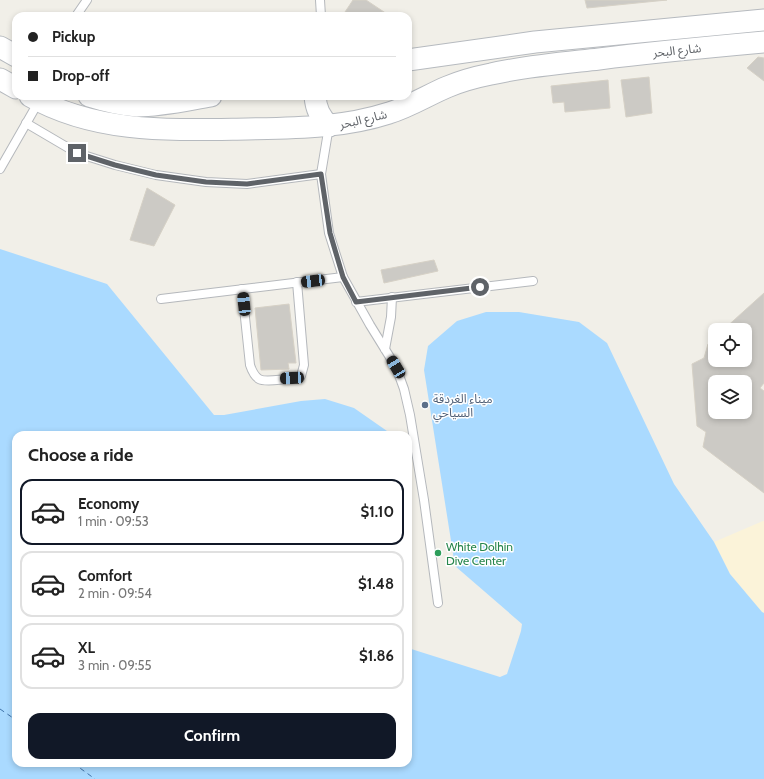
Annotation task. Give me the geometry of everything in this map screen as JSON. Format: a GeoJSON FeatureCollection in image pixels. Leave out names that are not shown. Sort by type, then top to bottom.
{"type":"FeatureCollection","features":[{"type":"Feature","properties":{"kind":"main road","name":"شارع البحر"},"geometry":{"type":"LineString","coordinates":[[412,59],[535,42],[764,20]]}},
{"type":"Feature","properties":{"kind":"main road","name":"شارع البحر"},"geometry":{"type":"LineString","coordinates":[[412,98],[470,79],[536,66],[764,42]]}},
{"type":"Feature","properties":{"kind":"main road"},"geometry":{"type":"LineString","coordinates":[[0,47],[12,54]]}},
{"type":"Feature","properties":{"kind":"main road"},"geometry":{"type":"LineString","coordinates":[[0,79],[12,86]]}},
{"type":"Feature","properties":{"kind":"main road","name":"شارع البحر"},"geometry":{"type":"LineString","coordinates":[[39,100],[72,114],[105,123],[136,128],[212,129],[329,126],[362,120],[393,104],[405,100]]}},
{"type":"Feature","properties":{"kind":"main road"},"geometry":{"type":"LineString","coordinates":[[103,100],[137,106],[181,100]]}},
{"type":"Feature","properties":{"kind":"main road"},"geometry":{"type":"LineString","coordinates":[[315,100],[316,107],[321,118],[329,126]]}},
{"type":"Feature","properties":{"kind":"lane"},"geometry":{"type":"LineString","coordinates":[[79,12],[87,0]]}},
{"type":"Feature","properties":{"kind":"lane"},"geometry":{"type":"LineString","coordinates":[[320,0],[321,12]]}},
{"type":"Feature","properties":{"kind":"lane"},"geometry":{"type":"LineString","coordinates":[[0,169],[26,123],[33,100]]}},
{"type":"Feature","properties":{"kind":"lane"},"geometry":{"type":"LineString","coordinates":[[26,123],[77,153],[115,165],[156,175],[206,182],[247,184],[321,174]]}},
{"type":"Feature","properties":{"kind":"lane"},"geometry":{"type":"LineString","coordinates":[[329,126],[321,174],[330,233],[343,277],[356,302],[396,367],[404,389],[410,415],[424,500],[438,603]]}},
{"type":"Feature","properties":{"kind":"lane"},"geometry":{"type":"LineString","coordinates":[[161,299],[343,277]]}},
{"type":"Feature","properties":{"kind":"lane"},"geometry":{"type":"LineString","coordinates":[[356,302],[533,281]]}},
{"type":"Feature","properties":{"kind":"lane"},"geometry":{"type":"LineString","coordinates":[[242,289],[250,365],[254,375],[261,380],[292,378],[301,376],[304,365],[297,282]]}},
{"type":"Feature","properties":{"kind":"lane"},"geometry":{"type":"LineString","coordinates":[[385,349],[391,323],[392,297]]}},
{"type":"Feature","properties":{"kind":"sand"},"geometry":{"type":"Polygon","coordinates":[[[763,521],[764,613],[730,574],[714,542],[763,521]]]}},
{"type":"Feature","properties":{"kind":"water"},"geometry":{"type":"Polygon","coordinates":[[[0,249],[107,284],[214,415],[224,415],[301,401],[325,399],[354,408],[387,431],[12,431],[12,767],[412,767],[412,649],[500,677],[507,674],[521,631],[522,624],[455,566],[424,370],[428,346],[457,321],[486,312],[519,312],[579,322],[607,343],[674,484],[714,542],[730,574],[764,613],[764,779],[0,779],[0,249]]]}},
{"type":"Feature","properties":{"kind":"building"},"geometry":{"type":"Polygon","coordinates":[[[353,0],[366,0],[384,12],[345,12],[353,0]]]}},
{"type":"Feature","properties":{"kind":"building"},"geometry":{"type":"Polygon","coordinates":[[[585,0],[667,0],[587,8],[585,0]]]}},
{"type":"Feature","properties":{"kind":"building"},"geometry":{"type":"Polygon","coordinates":[[[758,57],[764,58],[764,81],[747,68],[758,57]]]}},
{"type":"Feature","properties":{"kind":"building"},"geometry":{"type":"Polygon","coordinates":[[[649,77],[652,113],[626,117],[621,80],[649,77]]]}},
{"type":"Feature","properties":{"kind":"building"},"geometry":{"type":"Polygon","coordinates":[[[608,80],[610,108],[565,112],[564,102],[553,103],[551,86],[608,80]]]}},
{"type":"Feature","properties":{"kind":"building"},"geometry":{"type":"Polygon","coordinates":[[[147,188],[175,205],[154,246],[130,240],[147,188]]]}},
{"type":"Feature","properties":{"kind":"building"},"geometry":{"type":"Polygon","coordinates":[[[434,260],[438,271],[384,283],[381,270],[434,260]]]}},
{"type":"Feature","properties":{"kind":"building"},"geometry":{"type":"Polygon","coordinates":[[[764,293],[764,383],[760,388],[764,391],[764,493],[703,447],[706,432],[697,426],[692,364],[704,358],[708,344],[708,367],[752,367],[752,323],[731,323],[764,293]]]}},
{"type":"Feature","properties":{"kind":"building"},"geometry":{"type":"Polygon","coordinates":[[[289,304],[296,363],[288,363],[289,369],[261,370],[255,308],[289,304]]]}},
{"type":"Feature","properties":{"kind":"ferry route"},"geometry":{"type":"LineString","coordinates":[[0,709],[12,717]]}},
{"type":"Feature","properties":{"kind":"ferry route"},"geometry":{"type":"LineString","coordinates":[[78,767],[95,779]]}},
{"type":"Feature","properties":{"kind":"place","name":"ميناء الغردقة السياحي"},"geometry":{"type":"Point","coordinates":[425,405]}},
{"type":"Feature","properties":{"kind":"place","name":"White Dolhin Dive Center"},"geometry":{"type":"Point","coordinates":[438,553]}},
{"type":"Feature","properties":{"kind":"route"},"geometry":{"type":"LineString","coordinates":[[77,153],[115,165],[156,175],[206,182],[247,184],[321,174],[330,233],[343,277],[356,302],[480,287]]}}]}
